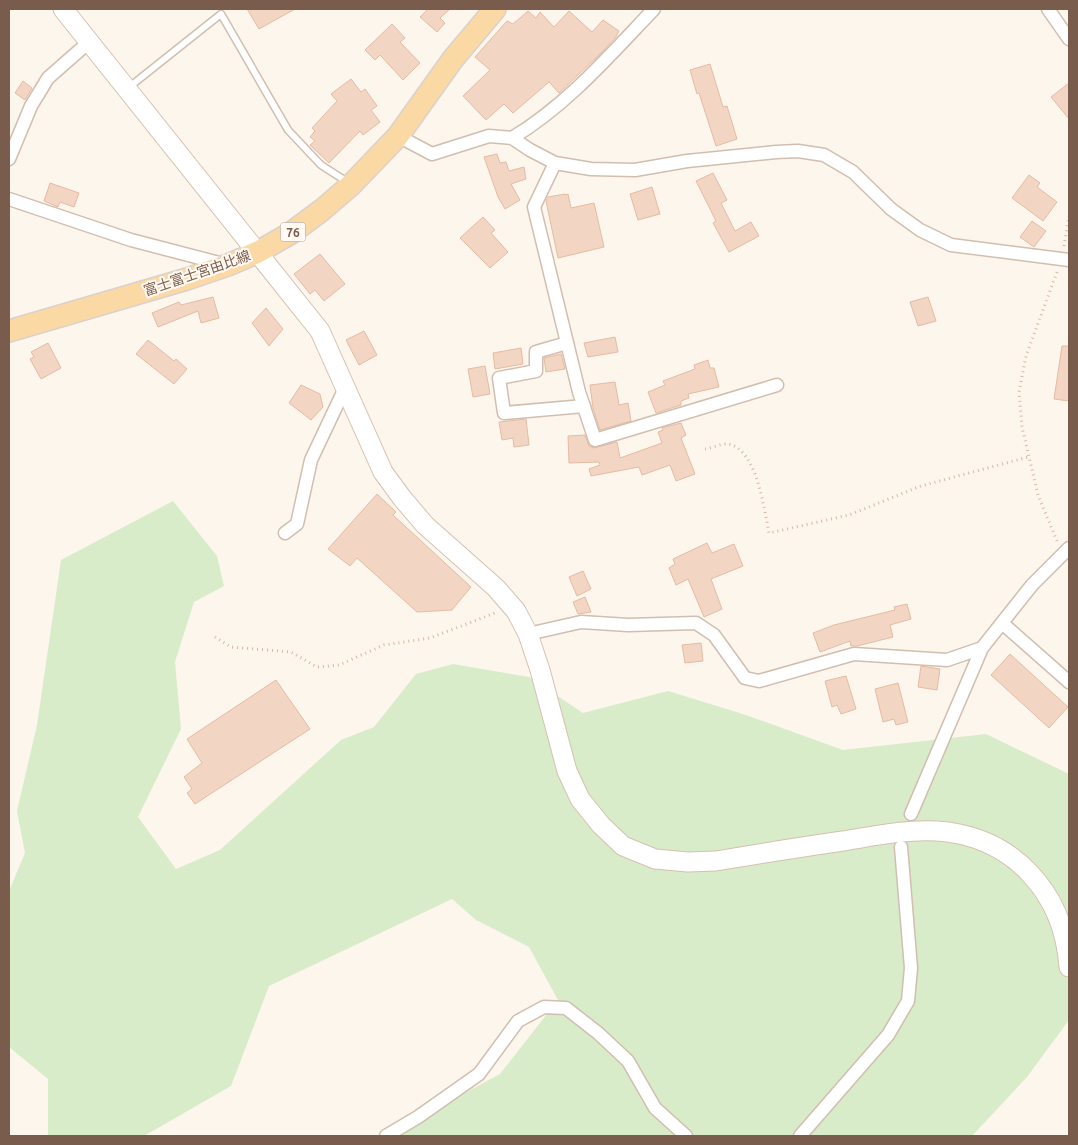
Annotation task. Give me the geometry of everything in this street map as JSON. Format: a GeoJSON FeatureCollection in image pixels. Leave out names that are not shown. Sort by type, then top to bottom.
{"type":"FeatureCollection","features":[{"type":"Feature","properties":{"kind":"main road","name":"富士富士宮由比線"},"geometry":{"type":"LineString","coordinates":[[9,331],[187,279],[228,265],[258,252],[291,233],[322,210],[351,184],[398,136],[453,59],[495,9]]}},
{"type":"Feature","properties":{"kind":"street"},"geometry":{"type":"LineString","coordinates":[[63,9],[320,331],[383,472],[402,498],[425,525],[496,588],[516,611],[528,634],[540,670],[567,771],[580,798],[601,825],[623,846],[655,859],[688,862],[716,861],[889,833],[937,831],[974,839],[1003,852],[1026,868],[1052,904],[1061,923],[1069,957]]}},
{"type":"Feature","properties":{"kind":"street"},"geometry":{"type":"LineString","coordinates":[[512,138],[531,127],[588,79],[654,9]]}},
{"type":"Feature","properties":{"kind":"street"},"geometry":{"type":"LineString","coordinates":[[1048,9],[1069,39]]}},
{"type":"Feature","properties":{"kind":"street"},"geometry":{"type":"LineString","coordinates":[[9,159],[31,106],[48,78],[89,42]]}},
{"type":"Feature","properties":{"kind":"street"},"geometry":{"type":"LineString","coordinates":[[398,136],[432,154],[489,136],[512,138],[530,150],[555,162],[590,169],[635,170],[687,161],[776,152],[798,151],[824,155],[853,172],[891,209],[920,230],[951,245],[1065,259]]}},
{"type":"Feature","properties":{"kind":"street"},"geometry":{"type":"LineString","coordinates":[[555,162],[534,207],[567,343],[595,440],[777,385]]}},
{"type":"Feature","properties":{"kind":"street"},"geometry":{"type":"LineString","coordinates":[[9,199],[130,240],[228,265]]}},
{"type":"Feature","properties":{"kind":"street"},"geometry":{"type":"LineString","coordinates":[[567,343],[536,352],[536,371],[499,378],[504,412],[584,406]]}},
{"type":"Feature","properties":{"kind":"street"},"geometry":{"type":"LineString","coordinates":[[285,533],[297,524],[311,460],[345,388]]}},
{"type":"Feature","properties":{"kind":"street"},"geometry":{"type":"LineString","coordinates":[[911,814],[982,648],[1032,586],[1066,550]]}},
{"type":"Feature","properties":{"kind":"street"},"geometry":{"type":"LineString","coordinates":[[528,634],[581,622],[628,625],[696,623],[714,635],[745,678],[759,680],[854,654],[947,660],[982,648]]}},
{"type":"Feature","properties":{"kind":"street"},"geometry":{"type":"LineString","coordinates":[[1002,623],[1069,682]]}},
{"type":"Feature","properties":{"kind":"street"},"geometry":{"type":"LineString","coordinates":[[800,1136],[888,1035],[908,1001],[911,968],[901,847]]}},
{"type":"Feature","properties":{"kind":"street"},"geometry":{"type":"LineString","coordinates":[[386,1136],[418,1117],[480,1074],[518,1021],[544,1007],[566,1008],[598,1033],[628,1061],[655,1108],[686,1136]]}},
{"type":"Feature","properties":{"kind":"lane"},"geometry":{"type":"LineString","coordinates":[[127,88],[221,14],[288,130],[321,165],[351,184]]}},
{"type":"Feature","properties":{"kind":"path"},"geometry":{"type":"LineString","coordinates":[[1066,550],[1038,496],[1022,427],[1019,392],[1026,356],[1065,259],[1069,216]]}},
{"type":"Feature","properties":{"kind":"path"},"geometry":{"type":"LineString","coordinates":[[705,449],[728,444],[743,451],[754,470],[769,533],[849,515],[921,486],[1028,457]]}},
{"type":"Feature","properties":{"kind":"path"},"geometry":{"type":"LineString","coordinates":[[215,637],[231,647],[291,652],[318,667],[339,665],[384,645],[430,638],[496,613],[516,611]]}},
{"type":"Feature","properties":{"kind":"green space"},"geometry":{"type":"Polygon","coordinates":[[[173,501],[217,556],[224,586],[194,602],[175,662],[181,729],[138,817],[176,869],[220,850],[341,740],[374,727],[416,674],[453,664],[529,677],[583,713],[668,691],[746,715],[843,750],[986,734],[1069,774],[1069,1020],[1027,1077],[972,1136],[385,1136],[500,1074],[558,1000],[529,947],[476,920],[452,899],[269,986],[231,1086],[144,1136],[48,1136],[48,1079],[9,1047],[9,891],[25,853],[17,811],[37,725],[61,560],[173,501]]]}},
{"type":"Feature","properties":{"kind":"building"},"geometry":{"type":"Polygon","coordinates":[[[247,9],[295,9],[259,29],[247,9]]]}},
{"type":"Feature","properties":{"kind":"building"},"geometry":{"type":"Polygon","coordinates":[[[428,9],[450,9],[440,18],[445,23],[437,32],[420,17],[428,9]]]}},
{"type":"Feature","properties":{"kind":"building"},"geometry":{"type":"Polygon","coordinates":[[[528,11],[536,18],[540,12],[554,27],[569,11],[592,32],[603,20],[619,31],[616,37],[600,54],[559,93],[549,82],[513,113],[504,104],[486,120],[463,96],[490,70],[475,57],[507,21],[513,24],[528,11]]]}},
{"type":"Feature","properties":{"kind":"building"},"geometry":{"type":"Polygon","coordinates":[[[392,24],[405,38],[400,42],[420,63],[403,80],[380,55],[375,60],[365,50],[392,24]]]}},
{"type":"Feature","properties":{"kind":"building"},"geometry":{"type":"Polygon","coordinates":[[[710,64],[723,107],[727,106],[737,139],[716,146],[690,70],[710,64]]]}},
{"type":"Feature","properties":{"kind":"building"},"geometry":{"type":"Polygon","coordinates":[[[351,79],[361,92],[365,89],[377,106],[371,110],[380,122],[363,135],[360,131],[329,163],[310,145],[315,141],[310,137],[315,131],[312,128],[337,101],[331,94],[351,79]]]}},
{"type":"Feature","properties":{"kind":"building"},"geometry":{"type":"Polygon","coordinates":[[[23,81],[32,88],[25,100],[15,93],[23,81]]]}},
{"type":"Feature","properties":{"kind":"building"},"geometry":{"type":"Polygon","coordinates":[[[1069,83],[1069,119],[1051,97],[1069,83]]]}},
{"type":"Feature","properties":{"kind":"building"},"geometry":{"type":"Polygon","coordinates":[[[497,154],[500,163],[506,162],[509,171],[524,167],[526,179],[511,184],[520,200],[505,209],[498,197],[484,157],[497,154]]]}},
{"type":"Feature","properties":{"kind":"building"},"geometry":{"type":"Polygon","coordinates":[[[713,173],[727,200],[721,203],[735,231],[751,222],[759,236],[729,252],[713,223],[716,221],[696,181],[713,173]]]}},
{"type":"Feature","properties":{"kind":"building"},"geometry":{"type":"Polygon","coordinates":[[[1029,175],[1040,183],[1037,187],[1057,202],[1043,221],[1012,198],[1029,175]]]}},
{"type":"Feature","properties":{"kind":"building"},"geometry":{"type":"Polygon","coordinates":[[[50,183],[79,193],[74,207],[60,202],[58,207],[44,201],[50,183]]]}},
{"type":"Feature","properties":{"kind":"building"},"geometry":{"type":"Polygon","coordinates":[[[652,187],[660,214],[638,220],[630,194],[652,187]]]}},
{"type":"Feature","properties":{"kind":"building"},"geometry":{"type":"Polygon","coordinates":[[[568,194],[571,208],[594,203],[604,247],[558,258],[546,201],[548,197],[568,194]]]}},
{"type":"Feature","properties":{"kind":"building"},"geometry":{"type":"Polygon","coordinates":[[[483,217],[495,230],[491,233],[508,252],[490,268],[460,238],[483,217]]]}},
{"type":"Feature","properties":{"kind":"building"},"geometry":{"type":"Polygon","coordinates":[[[1032,221],[1046,231],[1034,247],[1020,237],[1032,221]]]}},
{"type":"Feature","properties":{"kind":"building"},"geometry":{"type":"Polygon","coordinates":[[[320,254],[345,284],[324,301],[315,290],[310,294],[294,274],[320,254]]]}},
{"type":"Feature","properties":{"kind":"building"},"geometry":{"type":"Polygon","coordinates":[[[213,297],[219,318],[201,323],[198,311],[158,327],[152,313],[179,302],[181,305],[213,297]]]}},
{"type":"Feature","properties":{"kind":"building"},"geometry":{"type":"Polygon","coordinates":[[[928,297],[936,321],[918,326],[910,302],[928,297]]]}},
{"type":"Feature","properties":{"kind":"building"},"geometry":{"type":"Polygon","coordinates":[[[266,308],[283,329],[269,346],[252,323],[266,308]]]}},
{"type":"Feature","properties":{"kind":"building"},"geometry":{"type":"Polygon","coordinates":[[[364,331],[377,355],[359,365],[346,340],[364,331]]]}},
{"type":"Feature","properties":{"kind":"building"},"geometry":{"type":"Polygon","coordinates":[[[615,337],[618,352],[588,357],[584,343],[615,337]]]}},
{"type":"Feature","properties":{"kind":"building"},"geometry":{"type":"Polygon","coordinates":[[[148,340],[187,369],[174,384],[136,354],[148,340]]]}},
{"type":"Feature","properties":{"kind":"building"},"geometry":{"type":"Polygon","coordinates":[[[48,343],[61,368],[41,379],[30,359],[34,357],[31,352],[48,343]]]}},
{"type":"Feature","properties":{"kind":"building"},"geometry":{"type":"Polygon","coordinates":[[[1062,346],[1069,346],[1069,401],[1054,399],[1062,346]]]}},
{"type":"Feature","properties":{"kind":"building"},"geometry":{"type":"Polygon","coordinates":[[[521,348],[523,364],[495,369],[493,353],[521,348]]]}},
{"type":"Feature","properties":{"kind":"building"},"geometry":{"type":"Polygon","coordinates":[[[561,354],[565,369],[546,372],[544,358],[561,354]]]}},
{"type":"Feature","properties":{"kind":"building"},"geometry":{"type":"Polygon","coordinates":[[[708,360],[710,368],[714,368],[719,387],[688,394],[689,398],[681,401],[681,405],[656,413],[648,392],[665,385],[663,381],[695,369],[694,365],[708,360]]]}},
{"type":"Feature","properties":{"kind":"building"},"geometry":{"type":"Polygon","coordinates":[[[485,366],[490,394],[473,397],[468,369],[485,366]]]}},
{"type":"Feature","properties":{"kind":"building"},"geometry":{"type":"Polygon","coordinates":[[[615,382],[619,405],[628,403],[631,421],[600,430],[593,408],[590,385],[615,382]]]}},
{"type":"Feature","properties":{"kind":"building"},"geometry":{"type":"Polygon","coordinates":[[[301,385],[320,394],[323,407],[311,420],[289,403],[301,385]]]}},
{"type":"Feature","properties":{"kind":"building"},"geometry":{"type":"Polygon","coordinates":[[[526,419],[529,445],[514,447],[513,438],[502,440],[499,422],[526,419]]]}},
{"type":"Feature","properties":{"kind":"building"},"geometry":{"type":"Polygon","coordinates":[[[681,423],[686,435],[681,438],[695,474],[676,481],[670,465],[642,475],[639,467],[591,476],[589,469],[600,465],[599,462],[569,463],[568,436],[585,435],[589,446],[594,448],[617,442],[620,458],[662,443],[658,432],[663,430],[662,428],[681,423]]]}},
{"type":"Feature","properties":{"kind":"building"},"geometry":{"type":"Polygon","coordinates":[[[377,494],[396,512],[393,515],[471,587],[452,610],[417,612],[357,558],[350,566],[328,549],[377,494]]]}},
{"type":"Feature","properties":{"kind":"building"},"geometry":{"type":"Polygon","coordinates":[[[707,543],[712,553],[734,544],[743,566],[711,579],[722,609],[704,617],[688,579],[676,585],[669,568],[675,564],[673,559],[707,543]]]}},
{"type":"Feature","properties":{"kind":"building"},"geometry":{"type":"Polygon","coordinates":[[[583,571],[591,589],[577,596],[569,577],[583,571]]]}},
{"type":"Feature","properties":{"kind":"building"},"geometry":{"type":"Polygon","coordinates":[[[585,597],[591,612],[578,614],[573,602],[585,597]]]}},
{"type":"Feature","properties":{"kind":"building"},"geometry":{"type":"Polygon","coordinates":[[[907,604],[911,619],[890,625],[893,637],[857,646],[851,646],[850,641],[820,652],[813,633],[834,625],[895,610],[894,607],[907,604]]]}},
{"type":"Feature","properties":{"kind":"building"},"geometry":{"type":"Polygon","coordinates":[[[701,643],[703,661],[685,663],[682,645],[701,643]]]}},
{"type":"Feature","properties":{"kind":"building"},"geometry":{"type":"Polygon","coordinates":[[[1010,654],[1068,707],[1049,728],[991,675],[1010,654]]]}},
{"type":"Feature","properties":{"kind":"building"},"geometry":{"type":"Polygon","coordinates":[[[921,666],[940,669],[937,690],[918,687],[921,666]]]}},
{"type":"Feature","properties":{"kind":"building"},"geometry":{"type":"Polygon","coordinates":[[[846,676],[856,709],[841,714],[837,705],[832,707],[825,681],[846,676]]]}},
{"type":"Feature","properties":{"kind":"building"},"geometry":{"type":"Polygon","coordinates":[[[276,680],[310,729],[195,804],[187,793],[192,789],[184,777],[202,763],[187,739],[276,680]]]}},
{"type":"Feature","properties":{"kind":"building"},"geometry":{"type":"Polygon","coordinates":[[[898,683],[908,722],[896,725],[894,719],[883,722],[875,689],[898,683]]]}}]}
